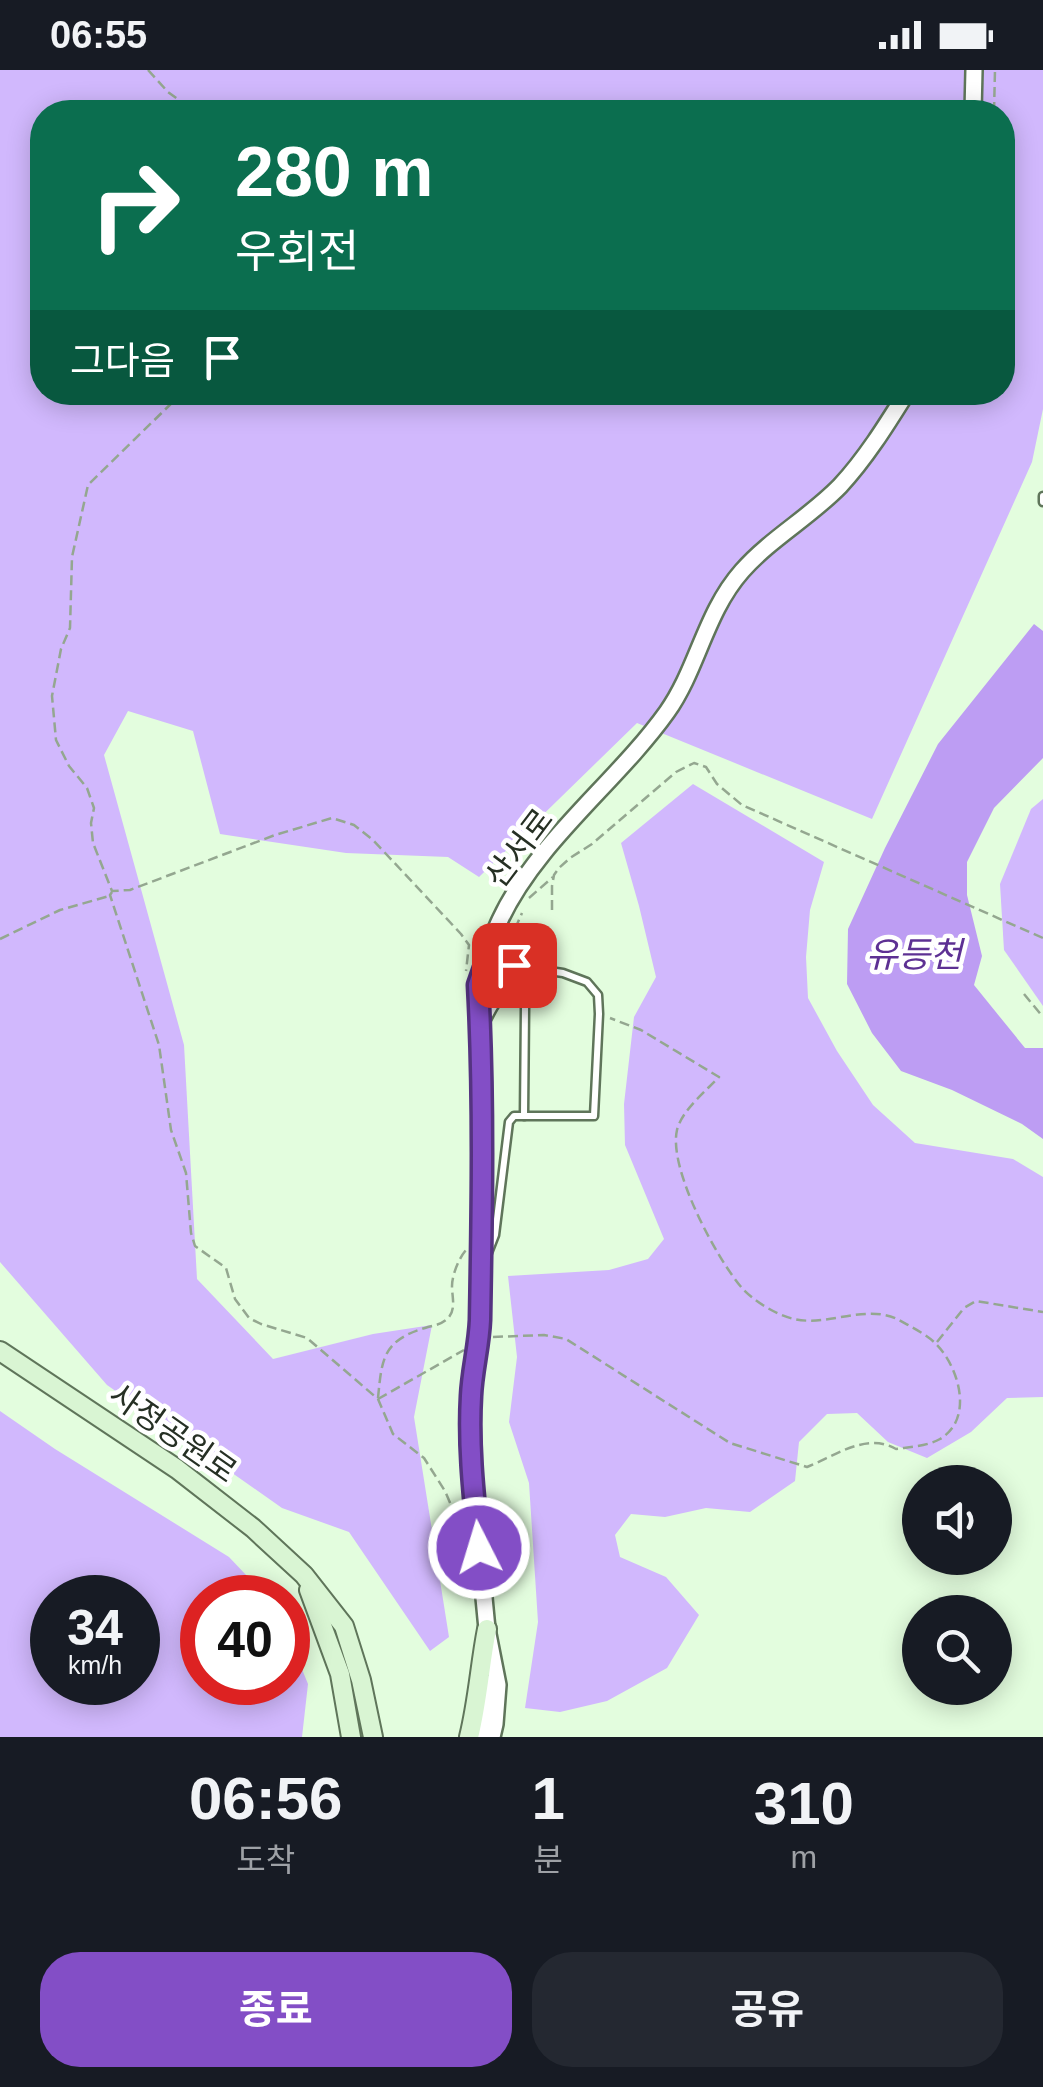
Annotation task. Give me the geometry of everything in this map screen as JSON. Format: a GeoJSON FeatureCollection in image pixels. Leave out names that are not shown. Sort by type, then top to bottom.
{"type":"FeatureCollection","features":[{"type":"Feature","properties":{"kind":"main road","name":"사정공원로"},"geometry":{"type":"LineString","coordinates":[[0,1351],[177,1469],[253,1528],[304,1575]]}},
{"type":"Feature","properties":{"kind":"main road","name":"사정공원로"},"geometry":{"type":"LineString","coordinates":[[310,1583],[344,1626],[373,1737]]}},
{"type":"Feature","properties":{"kind":"main road","name":"사정공원로"},"geometry":{"type":"LineString","coordinates":[[310,1587],[336,1639],[350,1679],[362,1737]]}},
{"type":"Feature","properties":{"kind":"main road"},"geometry":{"type":"LineString","coordinates":[[310,1592],[340,1674],[351,1737]]}},
{"type":"Feature","properties":{"kind":"main road"},"geometry":{"type":"LineString","coordinates":[[344,1626],[365,1662],[386,1737]]}},
{"type":"Feature","properties":{"kind":"main road"},"geometry":{"type":"LineString","coordinates":[[469,1737],[488,1629]]}},
{"type":"Feature","properties":{"kind":"street"},"geometry":{"type":"LineString","coordinates":[[973,100],[974,70]]}},
{"type":"Feature","properties":{"kind":"street","name":"산서로"},"geometry":{"type":"LineString","coordinates":[[492,1737],[498,1685],[488,1629],[471,1462],[471,1395],[480,1326],[478,985],[500,920],[527,876],[669,708],[708,622],[743,570],[840,485],[898,405]]}},
{"type":"Feature","properties":{"kind":"street","name":"산서로"},"geometry":{"type":"LineString","coordinates":[[479,1737],[488,1629]]}},
{"type":"Feature","properties":{"kind":"lane"},"geometry":{"type":"LineString","coordinates":[[500,920],[503,936],[531,970]]}},
{"type":"Feature","properties":{"kind":"lane"},"geometry":{"type":"LineString","coordinates":[[480,1273],[495,1236],[508,1122],[514,1116],[594,1116],[599,1014],[598,994],[587,982],[486,962]]}},
{"type":"Feature","properties":{"kind":"lane"},"geometry":{"type":"LineString","coordinates":[[480,1033],[498,997],[531,970]]}},
{"type":"Feature","properties":{"kind":"lane"},"geometry":{"type":"LineString","coordinates":[[524,1116],[525,1008],[531,970]]}},
{"type":"Feature","properties":{"kind":"path"},"geometry":{"type":"LineString","coordinates":[[148,70],[179,100]]}},
{"type":"Feature","properties":{"kind":"path"},"geometry":{"type":"LineString","coordinates":[[994,100],[995,70]]}},
{"type":"Feature","properties":{"kind":"path"},"geometry":{"type":"LineString","coordinates":[[170,405],[88,485],[72,557],[70,628],[61,649],[52,696],[56,740],[69,766],[87,788],[94,808],[93,843],[159,1045],[171,1130],[186,1173],[195,1246],[226,1268],[234,1299],[249,1318],[307,1338],[378,1399],[394,1434],[424,1458],[456,1510]]}},
{"type":"Feature","properties":{"kind":"path"},"geometry":{"type":"LineString","coordinates":[[533,896],[570,858],[676,772],[694,763],[706,767],[717,784],[742,805],[1040,937]]}},
{"type":"Feature","properties":{"kind":"path"},"geometry":{"type":"LineString","coordinates":[[0,939],[60,910],[130,890],[275,835],[332,818],[354,825],[374,840],[461,934],[469,945],[464,983]]}},
{"type":"Feature","properties":{"kind":"path"},"geometry":{"type":"LineString","coordinates":[[552,910],[554,876]]}},
{"type":"Feature","properties":{"kind":"path"},"geometry":{"type":"LineString","coordinates":[[1024,994],[1043,1017]]}},
{"type":"Feature","properties":{"kind":"path"},"geometry":{"type":"LineString","coordinates":[[378,1399],[488,1338],[544,1335],[566,1339],[730,1443],[807,1467],[872,1442],[896,1449],[928,1444],[945,1436],[957,1420],[960,1400],[956,1376],[936,1344],[898,1320],[885,1315],[791,1318],[742,1288],[716,1252],[678,1164],[679,1124],[720,1076],[642,1030],[599,1014]]}},
{"type":"Feature","properties":{"kind":"path"},"geometry":{"type":"LineString","coordinates":[[378,1399],[386,1352],[411,1334],[446,1320],[452,1310],[452,1278],[461,1255],[480,1234]]}},
{"type":"Feature","properties":{"kind":"path"},"geometry":{"type":"LineString","coordinates":[[936,1344],[964,1308],[976,1301],[1043,1312]]}},
{"type":"Feature","properties":{"kind":"shaded area"},"geometry":{"type":"Polygon","coordinates":[[[0,70],[1043,70],[1043,409],[1032,462],[872,819],[637,723],[479,877],[448,857],[346,853],[220,834],[193,731],[128,711],[104,755],[184,1045],[197,1279],[273,1359],[373,1334],[432,1325],[414,1417],[449,1637],[430,1651],[349,1532],[282,1508],[107,1385],[0,1262],[0,70]]]}},
{"type":"Feature","properties":{"kind":"shaded area"},"geometry":{"type":"Polygon","coordinates":[[[693,784],[824,862],[810,910],[808,998],[873,1105],[915,1143],[1013,1159],[1043,1177],[1043,1397],[1007,1398],[971,1432],[927,1458],[888,1442],[857,1413],[827,1414],[799,1442],[795,1481],[750,1512],[706,1508],[665,1517],[631,1514],[615,1535],[620,1557],[666,1577],[699,1615],[667,1668],[607,1701],[560,1712],[525,1708],[538,1622],[529,1483],[509,1422],[517,1357],[508,1276],[609,1270],[648,1259],[664,1239],[625,1145],[624,1104],[634,1017],[656,977],[621,843],[693,784]]]}},
{"type":"Feature","properties":{"kind":"shaded area"},"geometry":{"type":"Polygon","coordinates":[[[1043,799],[1043,1006],[1004,950],[1000,884],[1031,809],[1043,799]]]}},
{"type":"Feature","properties":{"kind":"shaded area"},"geometry":{"type":"Polygon","coordinates":[[[0,1411],[229,1557],[246,1575],[180,1575],[180,1705],[306,1705],[302,1737],[0,1737],[0,1411]]]}},
{"type":"Feature","properties":{"kind":"water","name":"유등천"},"geometry":{"type":"Polygon","coordinates":[[[1034,624],[1043,631],[1043,758],[994,808],[967,862],[967,895],[982,956],[974,985],[1025,1048],[1043,1048],[1043,1139],[1022,1124],[952,1090],[901,1071],[872,1033],[847,984],[848,929],[938,744],[1034,624]]]}},
{"type":"Feature","properties":{"kind":"route"},"geometry":{"type":"LineString","coordinates":[[479,1548],[471,1462],[471,1395],[480,1326],[478,985],[486,962],[514,965]]}}]}
